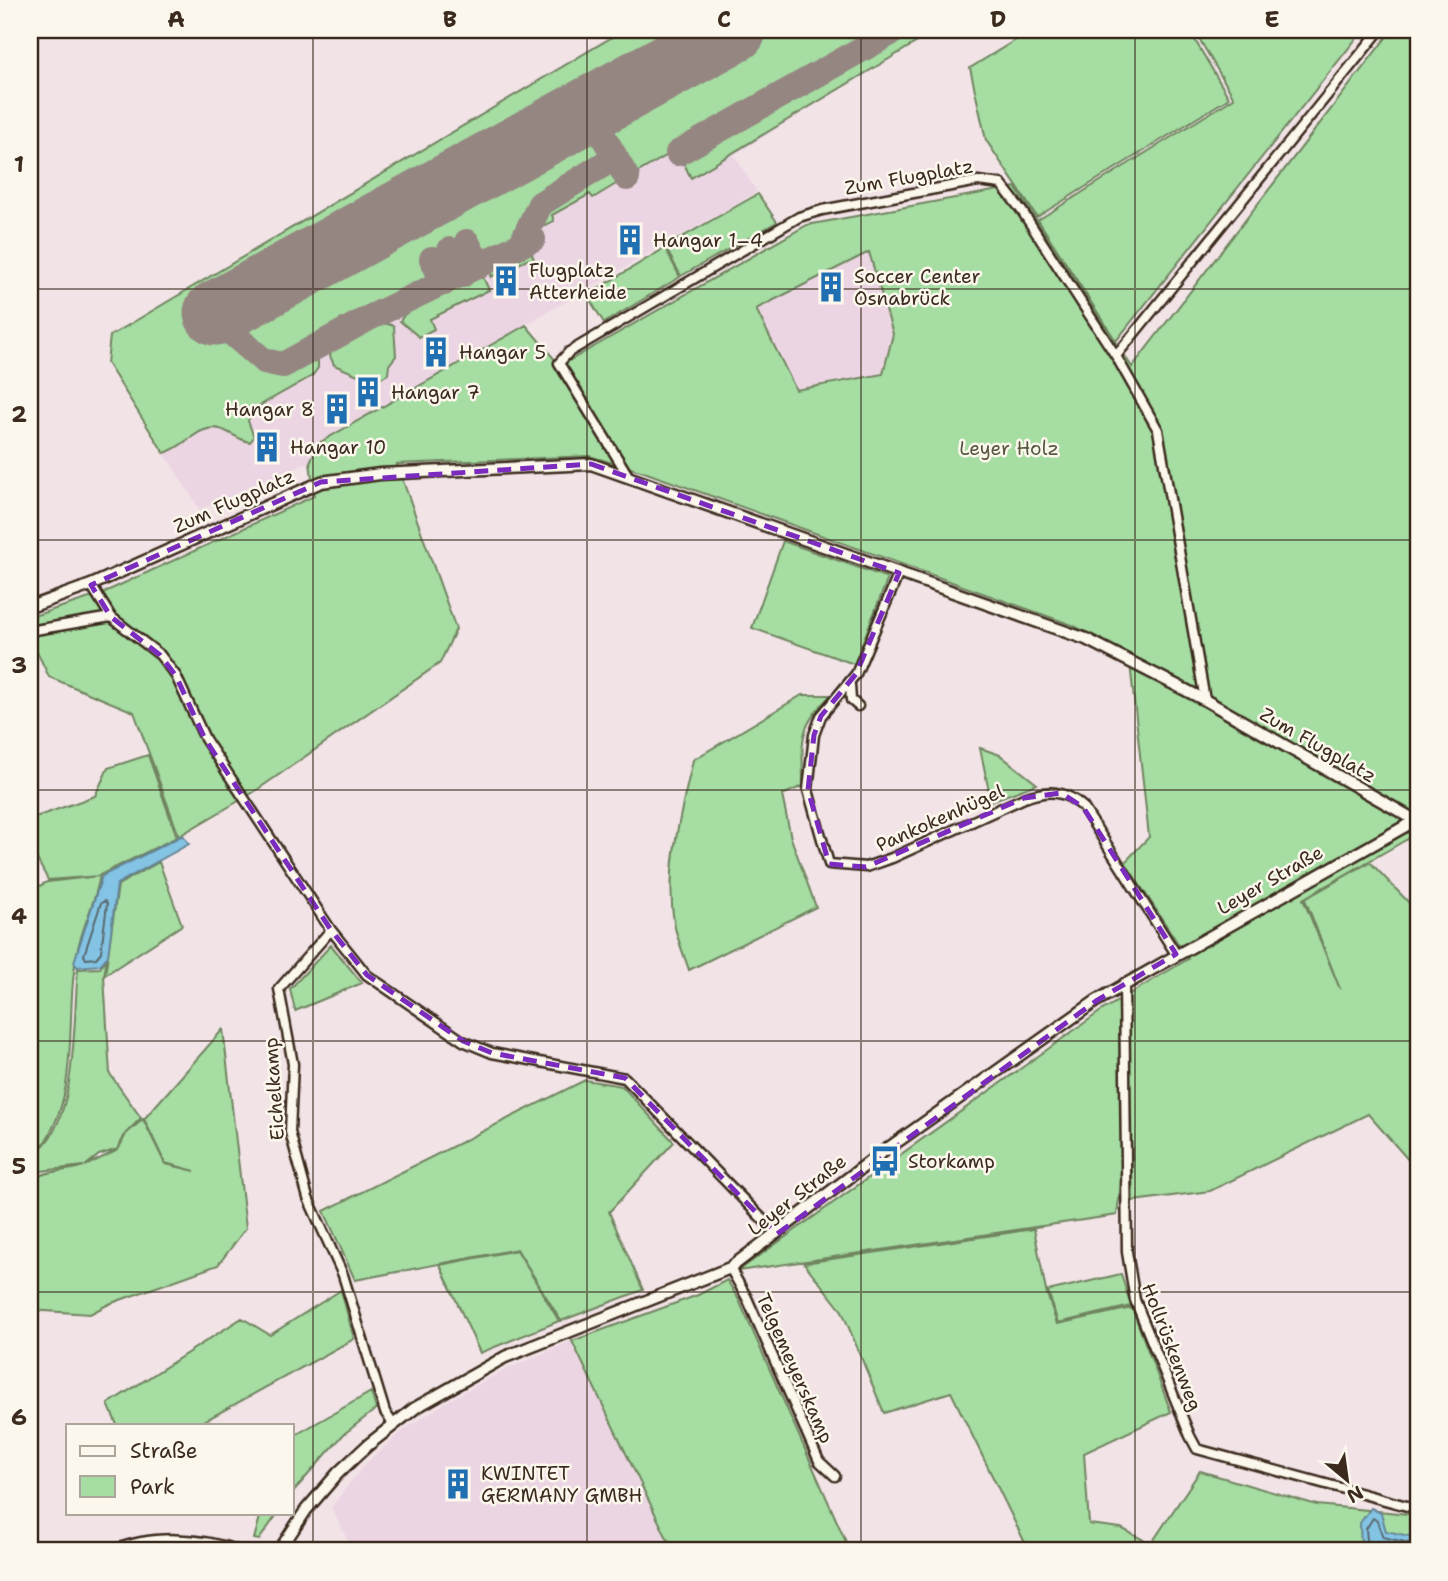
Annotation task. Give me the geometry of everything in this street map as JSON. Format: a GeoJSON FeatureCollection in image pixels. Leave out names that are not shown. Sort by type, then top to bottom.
{"type":"FeatureCollection","features":[{"type":"Feature","properties":{"kind":"street"},"geometry":{"type":"LineString","coordinates":[[1116,356],[1380,30]]}},
{"type":"Feature","properties":{"kind":"street","name":"Zum Flugplatz"},"geometry":{"type":"LineString","coordinates":[[629,477],[559,363],[569,352],[799,217],[822,210],[978,181],[1001,184],[1022,211],[1116,356],[1158,430],[1205,700]]}},
{"type":"Feature","properties":{"kind":"street","name":"Zum Flugplatz"},"geometry":{"type":"LineString","coordinates":[[30,607],[91,585],[321,482],[380,474],[591,464],[899,573],[1047,622],[1205,700],[1417,820]]}},
{"type":"Feature","properties":{"kind":"street","name":"Pankokenhügel"},"geometry":{"type":"LineString","coordinates":[[899,573],[851,682],[821,716],[811,751],[808,790],[829,864],[866,867],[892,858],[1024,798],[1040,792],[1061,793],[1083,807],[1176,954]]}},
{"type":"Feature","properties":{"kind":"street"},"geometry":{"type":"LineString","coordinates":[[91,585],[111,617],[160,655],[176,676],[205,739],[331,930],[367,975],[463,1041],[492,1053],[625,1078],[777,1234]]}},
{"type":"Feature","properties":{"kind":"street"},"geometry":{"type":"LineString","coordinates":[[30,627],[111,617]]}},
{"type":"Feature","properties":{"kind":"street"},"geometry":{"type":"LineString","coordinates":[[851,682],[848,691],[851,700],[858,706]]}},
{"type":"Feature","properties":{"kind":"street","name":"Leyer Straße"},"geometry":{"type":"LineString","coordinates":[[279,1551],[306,1510],[338,1473],[393,1424],[443,1391],[505,1357],[730,1268],[880,1154],[1124,983],[1417,820]]}},
{"type":"Feature","properties":{"kind":"street","name":"Eichelkamp"},"geometry":{"type":"LineString","coordinates":[[331,930],[279,989],[293,1064],[290,1132],[308,1198],[343,1275],[385,1412],[393,1424]]}},
{"type":"Feature","properties":{"kind":"street","name":"Hollrüskenweg"},"geometry":{"type":"LineString","coordinates":[[1124,983],[1126,1252],[1130,1282],[1197,1449],[1418,1509]]}},
{"type":"Feature","properties":{"kind":"street","name":"Telgemeyerskamp"},"geometry":{"type":"LineString","coordinates":[[730,1268],[747,1298],[819,1461],[835,1476]]}},
{"type":"Feature","properties":{"kind":"street"},"geometry":{"type":"LineString","coordinates":[[113,1551],[159,1540],[197,1542],[240,1551]]}},
{"type":"Feature","properties":{"kind":"highlighted area"},"geometry":{"type":"Polygon","coordinates":[[[591,464],[899,573],[856,674],[821,716],[814,735],[808,790],[829,864],[866,867],[1024,798],[1061,793],[1083,807],[1176,954],[1096,1001],[777,1234],[625,1078],[492,1053],[463,1041],[367,975],[331,930],[205,739],[176,676],[160,655],[111,617],[91,585],[321,482],[591,464]]]}},
{"type":"Feature","properties":{"kind":"shaded area","name":"Flugplatz Atterheide"},"geometry":{"type":"Polygon","coordinates":[[[620,30],[937,30],[734,155],[757,192],[319,443],[310,462],[200,510],[107,363],[110,336],[620,30]]]}},
{"type":"Feature","properties":{"kind":"shaded area"},"geometry":{"type":"Polygon","coordinates":[[[869,252],[893,334],[883,374],[796,391],[756,309],[869,252]]]}},
{"type":"Feature","properties":{"kind":"shaded area"},"geometry":{"type":"Polygon","coordinates":[[[571,1341],[672,1551],[353,1551],[331,1507],[364,1465],[401,1432],[449,1400],[505,1370],[571,1341]]]}},
{"type":"Feature","properties":{"kind":"green space"},"geometry":{"type":"Polygon","coordinates":[[[624,30],[705,30],[192,310],[206,339],[224,336],[231,339],[268,367],[287,368],[312,357],[318,361],[318,368],[312,376],[252,410],[248,421],[254,437],[250,442],[224,430],[212,428],[164,453],[107,363],[110,336],[624,30]]]}},
{"type":"Feature","properties":{"kind":"green space"},"geometry":{"type":"Polygon","coordinates":[[[764,30],[882,30],[633,175],[602,118],[764,30]]]}},
{"type":"Feature","properties":{"kind":"green space"},"geometry":{"type":"Polygon","coordinates":[[[909,30],[937,30],[691,178],[681,158],[909,30]]]}},
{"type":"Feature","properties":{"kind":"green space"},"geometry":{"type":"Polygon","coordinates":[[[1032,30],[1189,30],[1229,98],[1037,217],[986,140],[970,68],[1032,30]]]}},
{"type":"Feature","properties":{"kind":"green space"},"geometry":{"type":"Polygon","coordinates":[[[1194,30],[1363,30],[1116,341],[1038,220],[1234,98],[1194,30]]]}},
{"type":"Feature","properties":{"kind":"green space","name":"Leyer Holz"},"geometry":{"type":"Polygon","coordinates":[[[1392,30],[1418,30],[1418,833],[1303,899],[1340,989],[1305,899],[1370,862],[1413,907],[1418,904],[1418,1171],[1368,1114],[1210,1191],[1133,1201],[1130,1108],[1117,1215],[738,1271],[1101,1011],[1188,959],[1125,862],[1149,837],[1129,654],[1072,625],[644,472],[589,456],[397,464],[456,629],[440,663],[254,792],[179,836],[134,712],[49,677],[30,637],[30,617],[96,596],[314,496],[310,462],[319,443],[526,325],[560,366],[807,225],[1015,187],[1132,367],[1392,30]],[[869,252],[756,309],[796,390],[883,374],[893,334],[869,252]]]}},
{"type":"Feature","properties":{"kind":"green space"},"geometry":{"type":"Polygon","coordinates":[[[588,126],[604,152],[601,158],[538,201],[517,240],[398,299],[393,296],[282,359],[267,356],[233,327],[234,320],[588,126]]]}},
{"type":"Feature","properties":{"kind":"green space"},"geometry":{"type":"Polygon","coordinates":[[[606,169],[614,169],[621,181],[593,198],[590,194],[552,215],[554,221],[536,229],[537,220],[552,201],[574,185],[606,169]]]}},
{"type":"Feature","properties":{"kind":"green space"},"geometry":{"type":"Polygon","coordinates":[[[758,194],[777,222],[681,276],[665,247],[758,194]]]}},
{"type":"Feature","properties":{"kind":"green space"},"geometry":{"type":"Polygon","coordinates":[[[665,248],[680,277],[604,323],[587,295],[665,248]]]}},
{"type":"Feature","properties":{"kind":"green space"},"geometry":{"type":"Polygon","coordinates":[[[525,250],[531,252],[535,261],[529,259],[491,277],[492,267],[525,250]]]}},
{"type":"Feature","properties":{"kind":"green space"},"geometry":{"type":"Polygon","coordinates":[[[476,274],[484,279],[489,290],[430,319],[434,329],[419,337],[400,321],[412,304],[476,274]]]}},
{"type":"Feature","properties":{"kind":"green space"},"geometry":{"type":"Polygon","coordinates":[[[381,322],[394,326],[396,356],[389,365],[388,374],[381,378],[369,373],[360,376],[334,365],[330,356],[332,346],[371,324],[381,322]]]}},
{"type":"Feature","properties":{"kind":"green space"},"geometry":{"type":"Polygon","coordinates":[[[783,541],[888,578],[854,664],[752,628],[783,541]]]}},
{"type":"Feature","properties":{"kind":"green space"},"geometry":{"type":"Polygon","coordinates":[[[802,695],[831,695],[812,717],[804,736],[803,786],[782,795],[791,838],[816,907],[689,970],[674,923],[671,882],[676,841],[693,760],[802,695]]]}},
{"type":"Feature","properties":{"kind":"green space"},"geometry":{"type":"Polygon","coordinates":[[[980,748],[1000,755],[1037,784],[991,801],[980,748]]]}},
{"type":"Feature","properties":{"kind":"green space"},"geometry":{"type":"Polygon","coordinates":[[[148,755],[177,837],[100,875],[78,948],[70,1051],[62,1102],[54,1125],[41,1148],[53,1133],[68,1089],[78,969],[100,968],[107,958],[104,976],[110,1074],[141,1118],[125,1134],[118,1149],[99,1155],[85,1166],[118,1150],[126,1134],[143,1119],[165,1164],[195,1171],[165,1163],[144,1119],[223,1029],[246,1228],[218,1265],[109,1304],[90,1314],[30,1310],[30,1181],[43,1175],[84,1166],[41,1171],[30,1179],[30,1165],[36,1156],[30,1162],[30,891],[47,882],[99,876],[48,880],[30,846],[30,819],[95,796],[108,768],[148,755]]]}},
{"type":"Feature","properties":{"kind":"green space"},"geometry":{"type":"Polygon","coordinates":[[[159,862],[182,925],[105,975],[118,885],[159,862]]]}},
{"type":"Feature","properties":{"kind":"green space"},"geometry":{"type":"Polygon","coordinates":[[[331,945],[362,983],[295,1011],[290,989],[331,945]]]}},
{"type":"Feature","properties":{"kind":"green space"},"geometry":{"type":"Polygon","coordinates":[[[585,1080],[622,1086],[674,1142],[609,1212],[643,1290],[561,1321],[517,1249],[355,1280],[324,1211],[585,1080]]]}},
{"type":"Feature","properties":{"kind":"green space"},"geometry":{"type":"Polygon","coordinates":[[[1034,1229],[1046,1291],[1057,1324],[1132,1308],[1171,1412],[1084,1453],[1089,1524],[1121,1528],[1151,1544],[1200,1471],[1317,1505],[1418,1515],[1418,1551],[1029,1551],[951,1392],[884,1413],[842,1311],[804,1263],[1034,1229]]]}},
{"type":"Feature","properties":{"kind":"green space"},"geometry":{"type":"Polygon","coordinates":[[[517,1250],[559,1321],[480,1353],[440,1265],[517,1250]]]}},
{"type":"Feature","properties":{"kind":"green space"},"geometry":{"type":"Polygon","coordinates":[[[1121,1274],[1131,1306],[1058,1323],[1048,1291],[1121,1274]]]}},
{"type":"Feature","properties":{"kind":"green space"},"geometry":{"type":"Polygon","coordinates":[[[727,1280],[739,1300],[850,1551],[673,1551],[572,1341],[698,1295],[727,1280]]]}},
{"type":"Feature","properties":{"kind":"green space"},"geometry":{"type":"Polygon","coordinates":[[[341,1290],[354,1339],[199,1424],[117,1424],[108,1404],[242,1318],[270,1335],[341,1290]]]}},
{"type":"Feature","properties":{"kind":"green space"},"geometry":{"type":"Polygon","coordinates":[[[371,1392],[376,1409],[344,1434],[294,1491],[294,1436],[371,1392]]]}},
{"type":"Feature","properties":{"kind":"green space"},"geometry":{"type":"Polygon","coordinates":[[[261,1514],[277,1514],[259,1540],[254,1539],[261,1514]]]}},
{"type":"Feature","properties":{"kind":"water"},"geometry":{"type":"Polygon","coordinates":[[[183,835],[189,844],[117,884],[108,956],[100,965],[77,967],[74,962],[102,876],[183,835]]]}},
{"type":"Feature","properties":{"kind":"water"},"geometry":{"type":"Polygon","coordinates":[[[1371,1508],[1381,1513],[1386,1531],[1418,1538],[1418,1551],[1361,1551],[1360,1523],[1371,1508]]]}},
{"type":"Feature","properties":{"kind":"taxiway"},"geometry":{"type":"LineString","coordinates":[[678,153],[896,30]]}},
{"type":"Feature","properties":{"kind":"taxiway"},"geometry":{"type":"LineString","coordinates":[[595,122],[597,109],[608,99]]}},
{"type":"Feature","properties":{"kind":"taxiway"},"geometry":{"type":"LineString","coordinates":[[571,119],[585,117],[595,122],[627,178]]}},
{"type":"Feature","properties":{"kind":"taxiway"},"geometry":{"type":"LineString","coordinates":[[521,245],[540,204],[609,161],[612,152]]}},
{"type":"Feature","properties":{"kind":"taxiway"},"geometry":{"type":"LineString","coordinates":[[216,313],[227,329],[264,361],[283,365],[367,319],[533,239]]}},
{"type":"Feature","properties":{"kind":"taxiway"},"geometry":{"type":"LineString","coordinates":[[467,242],[479,266]]}},
{"type":"Feature","properties":{"kind":"taxiway"},"geometry":{"type":"LineString","coordinates":[[450,250],[462,275]]}},
{"type":"Feature","properties":{"kind":"taxiway"},"geometry":{"type":"LineString","coordinates":[[432,259],[444,283]]}},
{"type":"Feature","properties":{"kind":"runway"},"geometry":{"type":"LineString","coordinates":[[216,313],[734,30]]}},
{"type":"Feature","properties":{"kind":"place","name":"Hangar 1–4"},"geometry":{"type":"Point","coordinates":[630,240]}},
{"type":"Feature","properties":{"kind":"place","name":"Flugplatz Atterheide"},"geometry":{"type":"Point","coordinates":[506,281]}},
{"type":"Feature","properties":{"kind":"place","name":"Soccer Center Osnabrück"},"geometry":{"type":"Point","coordinates":[831,287]}},
{"type":"Feature","properties":{"kind":"place","name":"Hangar 5"},"geometry":{"type":"Point","coordinates":[436,352]}},
{"type":"Feature","properties":{"kind":"place","name":"Hangar 7"},"geometry":{"type":"Point","coordinates":[368,392]}},
{"type":"Feature","properties":{"kind":"place","name":"Hangar 8"},"geometry":{"type":"Point","coordinates":[337,409]}},
{"type":"Feature","properties":{"kind":"place","name":"Hangar 10"},"geometry":{"type":"Point","coordinates":[267,447]}},
{"type":"Feature","properties":{"kind":"place","name":"Storkamp"},"geometry":{"type":"Point","coordinates":[885,1161]}},
{"type":"Feature","properties":{"kind":"place","name":"KWINTET GERMANY GMBH"},"geometry":{"type":"Point","coordinates":[458,1484]}}]}
